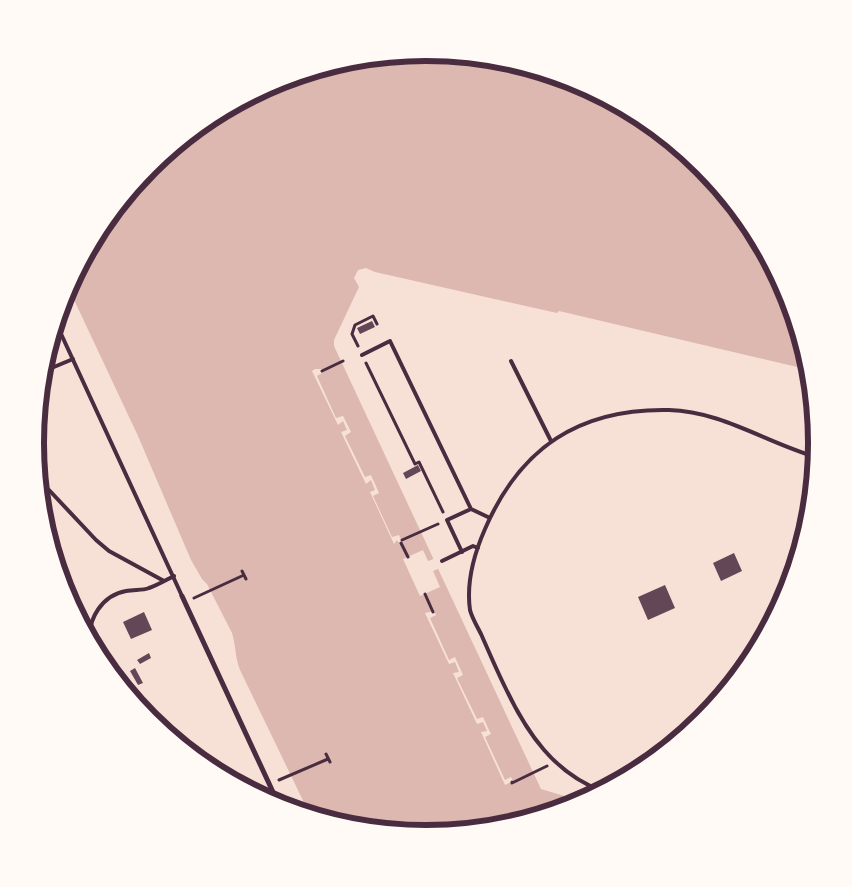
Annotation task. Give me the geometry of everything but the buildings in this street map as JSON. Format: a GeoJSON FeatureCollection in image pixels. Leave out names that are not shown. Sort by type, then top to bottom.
{"type":"FeatureCollection","features":[{"type":"Feature","properties":{"kind":"street"},"geometry":{"type":"LineString","coordinates":[[182,596],[273,794]]}},
{"type":"Feature","properties":{"kind":"lane"},"geometry":{"type":"LineString","coordinates":[[61,333],[182,596]]}},
{"type":"Feature","properties":{"kind":"lane"},"geometry":{"type":"LineString","coordinates":[[362,355],[390,341],[471,509],[490,518]]}},
{"type":"Feature","properties":{"kind":"lane"},"geometry":{"type":"LineString","coordinates":[[51,368],[73,359]]}},
{"type":"Feature","properties":{"kind":"lane"},"geometry":{"type":"LineString","coordinates":[[511,361],[551,441]]}},
{"type":"Feature","properties":{"kind":"lane"},"geometry":{"type":"LineString","coordinates":[[593,787],[579,780],[553,760],[538,745],[519,715],[471,613],[469,583],[478,548],[490,518],[510,481],[531,458],[551,441],[565,433],[599,419],[635,412],[669,410],[712,417],[808,454]]}},
{"type":"Feature","properties":{"kind":"lane"},"geometry":{"type":"LineString","coordinates":[[47,489],[96,540],[109,550],[164,581]]}},
{"type":"Feature","properties":{"kind":"lane"},"geometry":{"type":"LineString","coordinates":[[462,552],[447,520],[471,509]]}},
{"type":"Feature","properties":{"kind":"lane"},"geometry":{"type":"LineString","coordinates":[[442,561],[473,546],[478,548]]}},
{"type":"Feature","properties":{"kind":"lane"},"geometry":{"type":"LineString","coordinates":[[92,629],[92,622],[101,605],[109,598],[127,590],[151,588],[174,576]]}},
{"type":"Feature","properties":{"kind":"path"},"geometry":{"type":"LineString","coordinates":[[376,324],[373,316],[355,325],[352,334],[415,464],[418,462],[447,520],[401,541],[408,557]]}},
{"type":"Feature","properties":{"kind":"path"},"geometry":{"type":"LineString","coordinates":[[322,371],[343,361]]}},
{"type":"Feature","properties":{"kind":"path"},"geometry":{"type":"LineString","coordinates":[[198,596],[245,577],[242,571]]}},
{"type":"Feature","properties":{"kind":"path"},"geometry":{"type":"LineString","coordinates":[[425,594],[433,612]]}},
{"type":"Feature","properties":{"kind":"path"},"geometry":{"type":"LineString","coordinates":[[278,781],[329,760],[326,754]]}},
{"type":"Feature","properties":{"kind":"path"},"geometry":{"type":"LineString","coordinates":[[512,782],[512,784],[544,769]]}},
{"type":"Feature","properties":{"kind":"shaded area"},"geometry":{"type":"Polygon","coordinates":[[[401,62],[451,62],[525,74],[572,90],[595,101],[617,112],[659,140],[713,191],[744,231],[769,274],[779,297],[788,321],[801,368],[559,311],[557,313],[375,272],[366,268],[358,270],[354,278],[359,287],[334,340],[334,346],[541,789],[570,798],[525,813],[451,825],[401,825],[376,822],[327,813],[306,806],[240,670],[232,633],[207,584],[191,560],[138,436],[73,297],[83,274],[108,231],[139,191],[174,156],[193,140],[235,112],[280,90],[327,74],[401,62]]]}},
{"type":"Feature","properties":{"kind":"pier"},"geometry":{"type":"Polygon","coordinates":[[[321,369],[322,371],[317,376],[336,418],[343,416],[351,432],[345,436],[365,477],[371,475],[379,493],[373,496],[392,537],[399,535],[402,542],[399,543],[397,540],[394,544],[370,492],[375,490],[371,480],[366,484],[341,432],[347,430],[343,421],[338,425],[312,371],[321,369]]]}},
{"type":"Feature","properties":{"kind":"pier"},"geometry":{"type":"Polygon","coordinates":[[[423,550],[428,561],[436,558],[440,568],[433,571],[440,587],[420,596],[403,559],[423,550]]]}},
{"type":"Feature","properties":{"kind":"pier"},"geometry":{"type":"Polygon","coordinates":[[[434,611],[436,615],[430,618],[449,660],[455,657],[463,675],[457,678],[477,719],[483,717],[491,734],[485,737],[505,780],[511,777],[513,781],[505,785],[481,732],[487,731],[483,722],[477,724],[453,673],[459,672],[455,662],[449,664],[425,613],[434,611]]]}}]}
